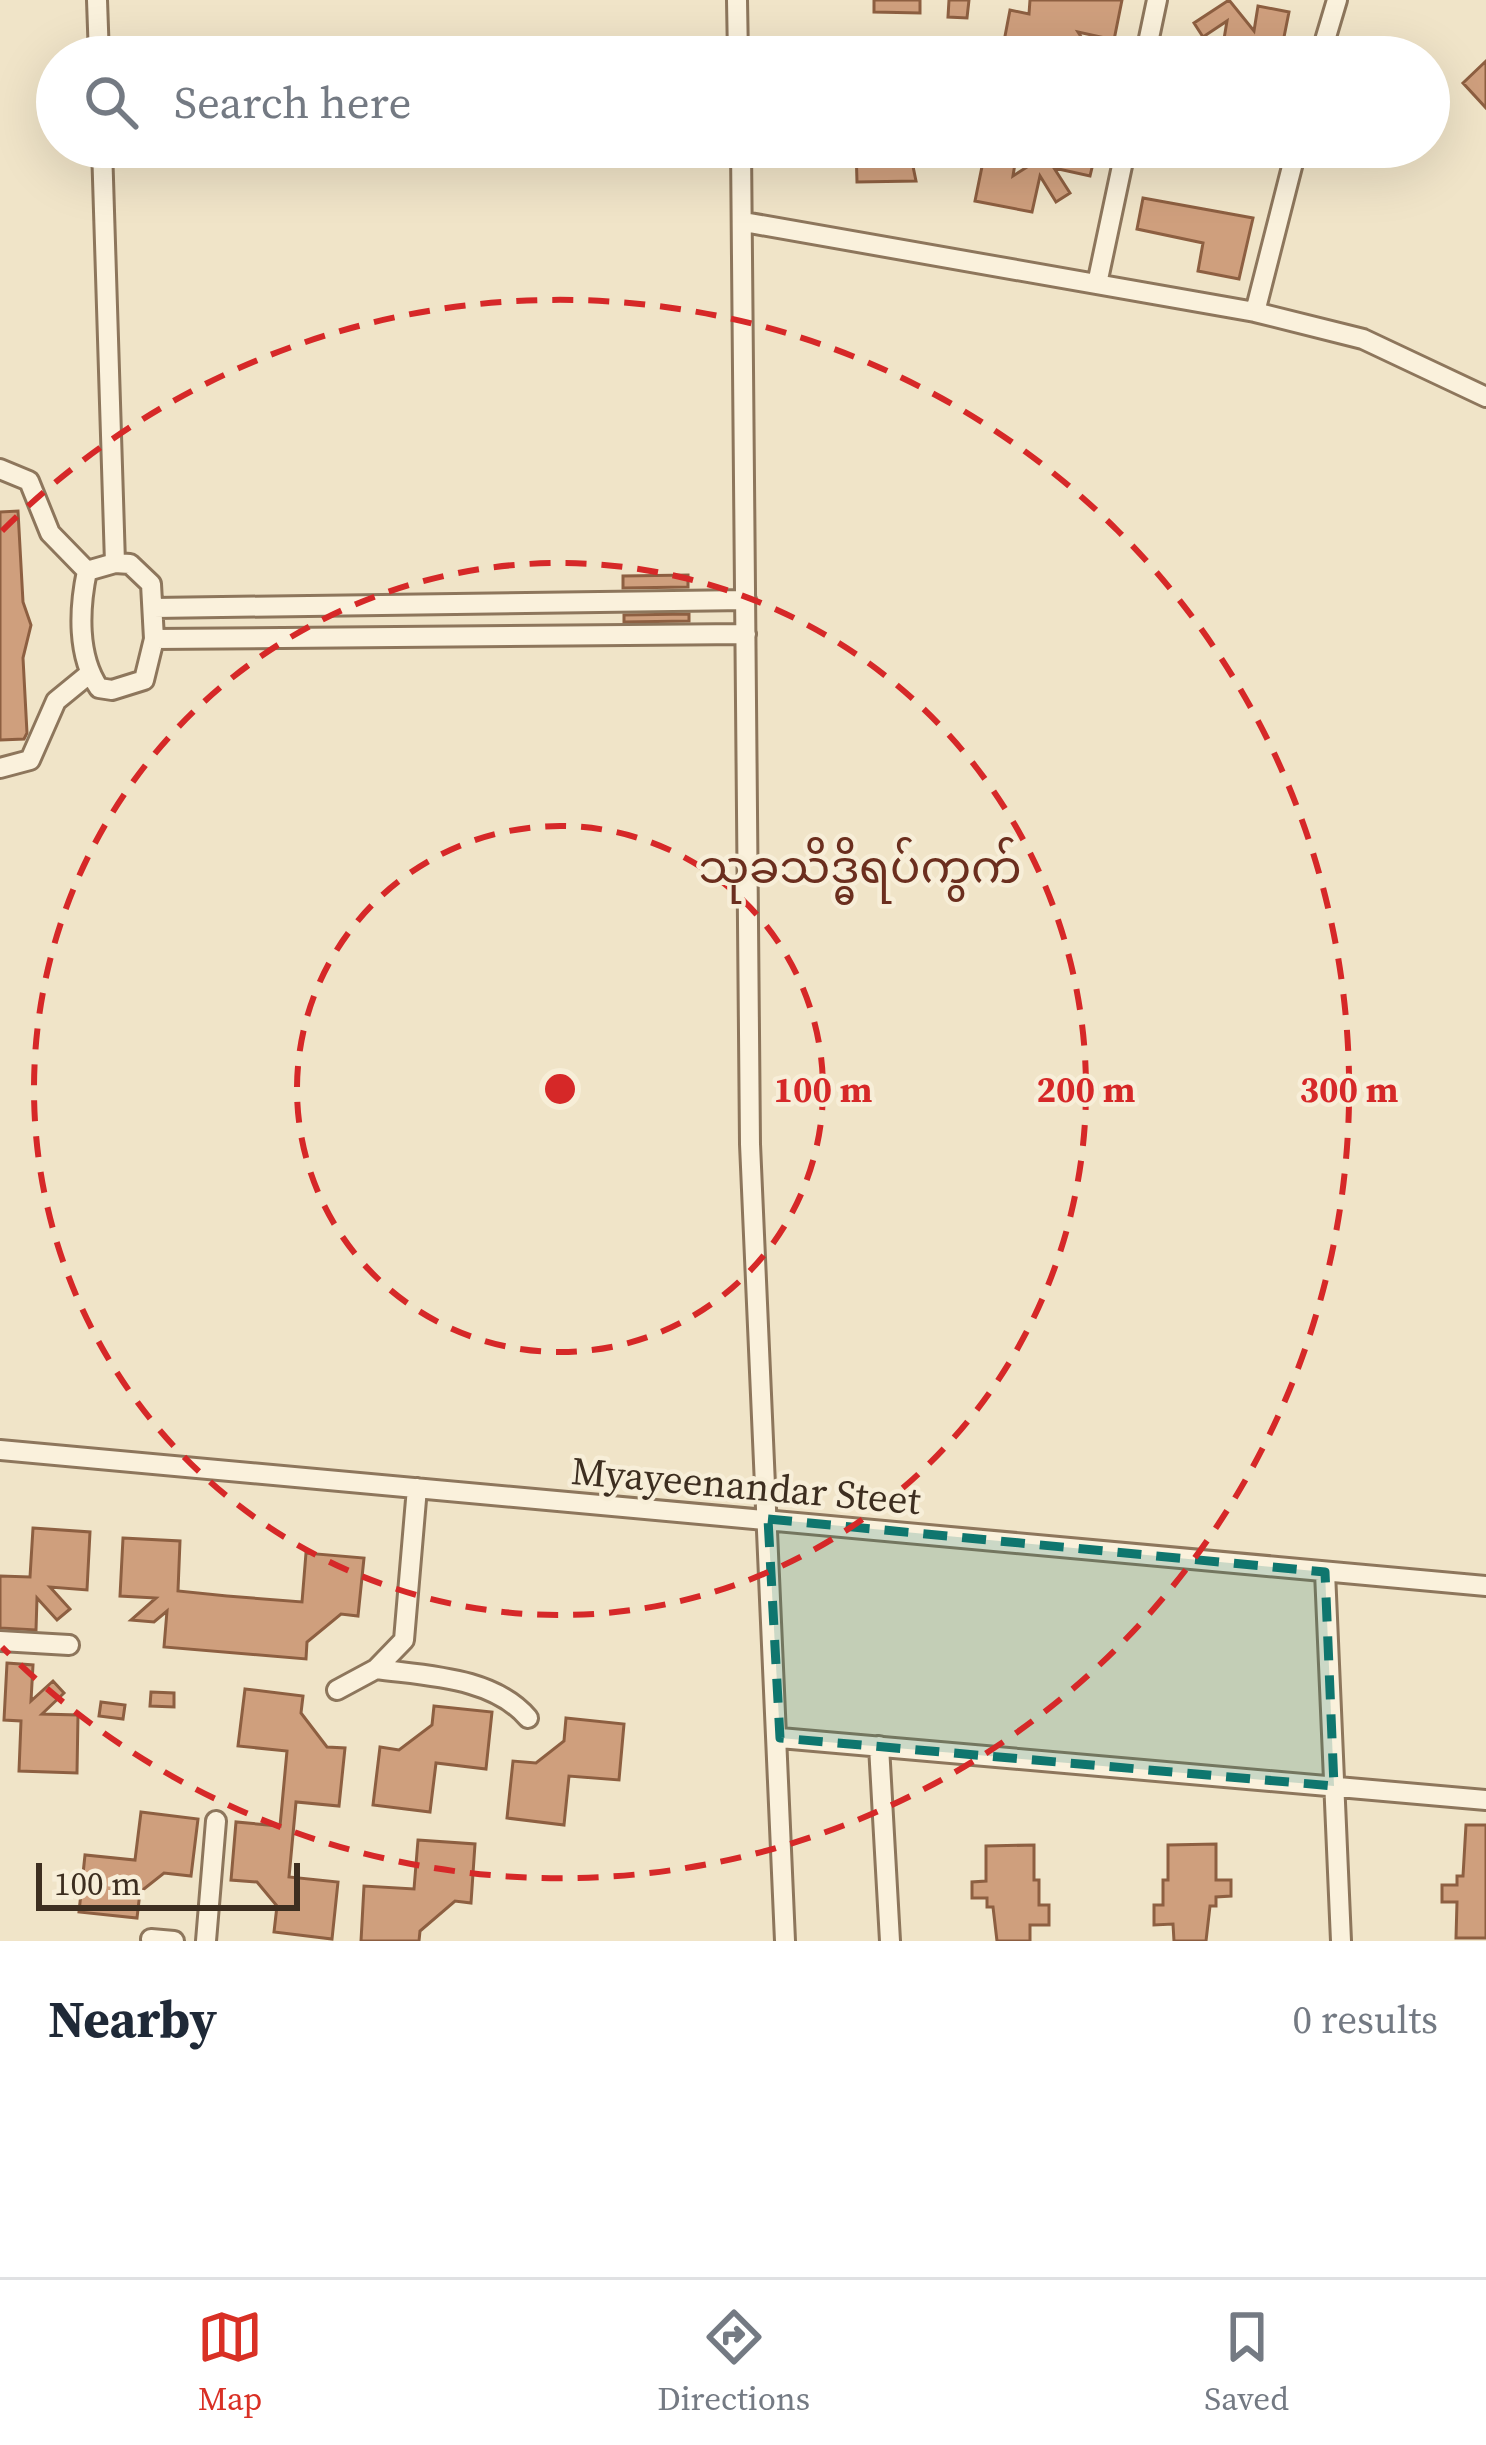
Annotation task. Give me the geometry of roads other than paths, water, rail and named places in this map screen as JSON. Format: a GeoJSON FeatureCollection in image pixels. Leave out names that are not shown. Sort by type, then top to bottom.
{"type":"FeatureCollection","features":[{"type":"Feature","properties":{"kind":"street"},"geometry":{"type":"LineString","coordinates":[[97,0],[98,36]]}},
{"type":"Feature","properties":{"kind":"street"},"geometry":{"type":"LineString","coordinates":[[737,0],[738,36]]}},
{"type":"Feature","properties":{"kind":"street"},"geometry":{"type":"LineString","coordinates":[[1149,36],[1157,0]]}},
{"type":"Feature","properties":{"kind":"street"},"geometry":{"type":"LineString","coordinates":[[1326,36],[1337,0]]}},
{"type":"Feature","properties":{"kind":"street"},"geometry":{"type":"LineString","coordinates":[[103,168],[115,562]]}},
{"type":"Feature","properties":{"kind":"street"},"geometry":{"type":"LineString","coordinates":[[742,168],[750,1144],[780,1738],[785,1941]]}},
{"type":"Feature","properties":{"kind":"street"},"geometry":{"type":"LineString","coordinates":[[1097,284],[1122,168]]}},
{"type":"Feature","properties":{"kind":"street"},"geometry":{"type":"LineString","coordinates":[[1256,312],[1292,168]]}},
{"type":"Feature","properties":{"kind":"street"},"geometry":{"type":"LineString","coordinates":[[744,222],[1256,312],[1363,339],[1486,397]]}},
{"type":"Feature","properties":{"kind":"street"},"geometry":{"type":"LineString","coordinates":[[0,469],[29,481],[50,533],[87,571],[84,666],[99,688],[133,687],[152,666],[151,584],[130,564],[115,562],[87,571]]}},
{"type":"Feature","properties":{"kind":"street"},"geometry":{"type":"LineString","coordinates":[[154,608],[746,599]]}},
{"type":"Feature","properties":{"kind":"street"},"geometry":{"type":"LineString","coordinates":[[154,638],[746,634]]}},
{"type":"Feature","properties":{"kind":"street"},"geometry":{"type":"LineString","coordinates":[[0,768],[29,760],[56,700],[89,674]]}},
{"type":"Feature","properties":{"kind":"street","name":"Myayeenandar Steet"},"geometry":{"type":"LineString","coordinates":[[0,1450],[1486,1586]]}},
{"type":"Feature","properties":{"kind":"street"},"geometry":{"type":"LineString","coordinates":[[337,1690],[376,1670],[404,1640],[417,1488]]}},
{"type":"Feature","properties":{"kind":"street"},"geometry":{"type":"LineString","coordinates":[[1325,1571],[1341,1941]]}},
{"type":"Feature","properties":{"kind":"street"},"geometry":{"type":"LineString","coordinates":[[0,1640],[69,1645]]}},
{"type":"Feature","properties":{"kind":"street"},"geometry":{"type":"LineString","coordinates":[[376,1670],[487,1688],[513,1700],[528,1718]]}},
{"type":"Feature","properties":{"kind":"street"},"geometry":{"type":"LineString","coordinates":[[780,1738],[1486,1800]]}},
{"type":"Feature","properties":{"kind":"street"},"geometry":{"type":"LineString","coordinates":[[879,1746],[890,1941]]}},
{"type":"Feature","properties":{"kind":"street"},"geometry":{"type":"LineString","coordinates":[[206,1941],[216,1821]]}},
{"type":"Feature","properties":{"kind":"street"},"geometry":{"type":"LineString","coordinates":[[151,1939],[174,1941]]}},
{"type":"Feature","properties":{"kind":"district","name":"သုခသိဒ္ဓိရပ်ကွက်"},"geometry":{"type":"Point","coordinates":[860,867]}}]}
